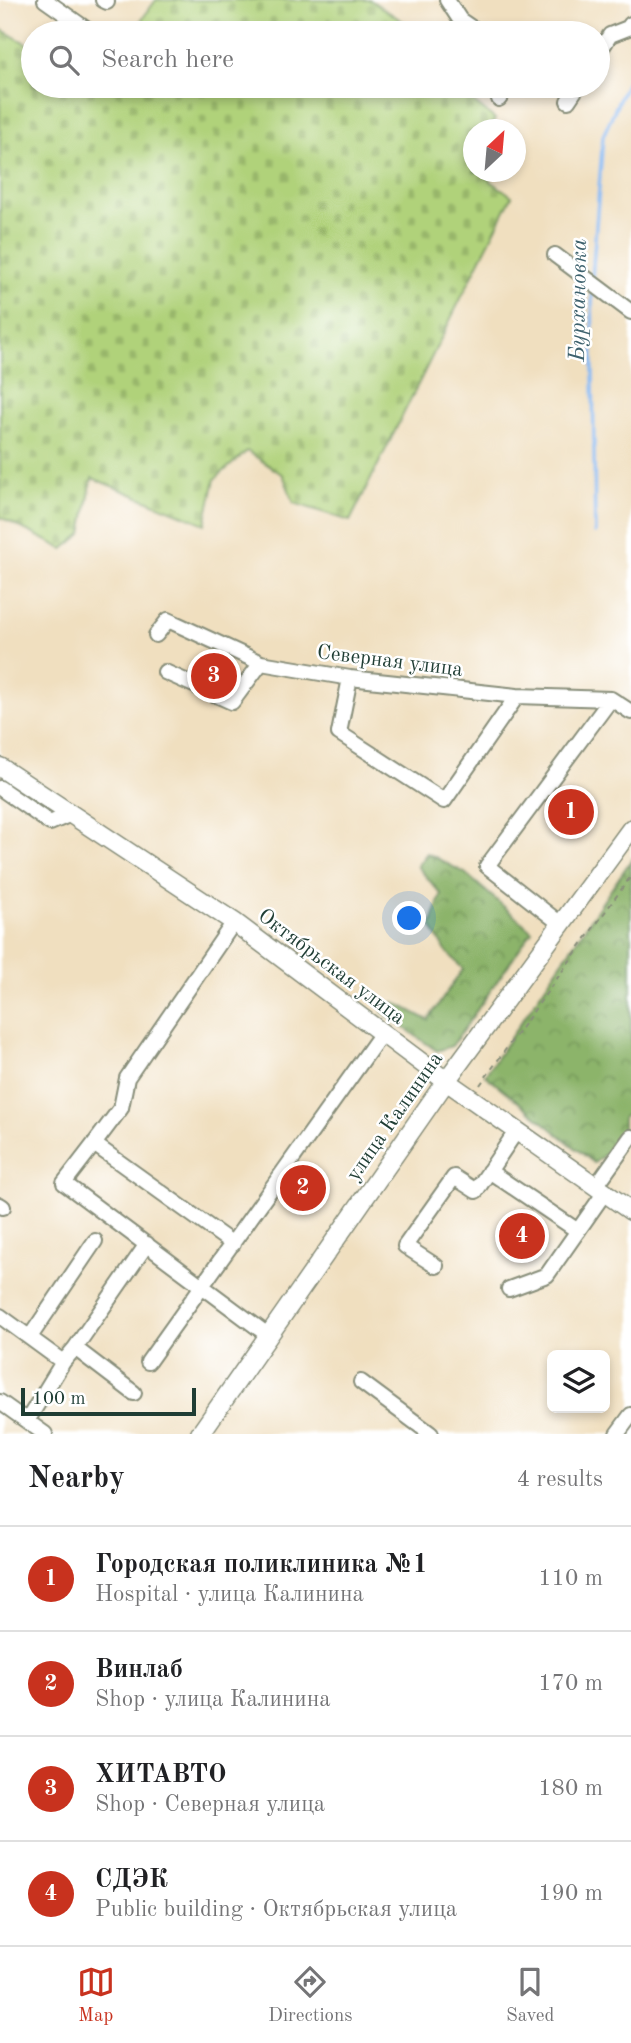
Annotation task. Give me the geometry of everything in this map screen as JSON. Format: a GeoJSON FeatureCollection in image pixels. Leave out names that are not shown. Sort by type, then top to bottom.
{"type":"FeatureCollection","features":[{"type":"Feature","properties":{"kind":"main road","name":"Октябрьская улица"},"geometry":{"type":"LineString","coordinates":[[0,767],[234,922],[446,1080],[631,1211]]}},
{"type":"Feature","properties":{"kind":"main road","name":"улица Калинина"},"geometry":{"type":"LineString","coordinates":[[200,1434],[446,1080],[631,829]]}},
{"type":"Feature","properties":{"kind":"street"},"geometry":{"type":"LineString","coordinates":[[45,0],[75,21]]}},
{"type":"Feature","properties":{"kind":"street"},"geometry":{"type":"LineString","coordinates":[[447,0],[461,21]]}},
{"type":"Feature","properties":{"kind":"street"},"geometry":{"type":"LineString","coordinates":[[610,35],[628,28],[631,23]]}},
{"type":"Feature","properties":{"kind":"street"},"geometry":{"type":"LineString","coordinates":[[555,256],[631,312]]}},
{"type":"Feature","properties":{"kind":"street","name":"Северная улица"},"geometry":{"type":"LineString","coordinates":[[156,635],[168,620],[261,663],[350,678],[517,695],[611,699]]}},
{"type":"Feature","properties":{"kind":"street"},"geometry":{"type":"LineString","coordinates":[[165,672],[232,702],[261,663]]}},
{"type":"Feature","properties":{"kind":"street"},"geometry":{"type":"LineString","coordinates":[[350,678],[339,733],[444,801],[517,695]]}},
{"type":"Feature","properties":{"kind":"street"},"geometry":{"type":"LineString","coordinates":[[562,925],[487,866],[611,699],[631,712]]}},
{"type":"Feature","properties":{"kind":"street"},"geometry":{"type":"LineString","coordinates":[[0,788],[50,823],[71,814]]}},
{"type":"Feature","properties":{"kind":"street"},"geometry":{"type":"LineString","coordinates":[[234,922],[127,1078],[121,1108],[64,1183],[269,1336]]}},
{"type":"Feature","properties":{"kind":"street"},"geometry":{"type":"LineString","coordinates":[[148,1362],[382,1033]]}},
{"type":"Feature","properties":{"kind":"street"},"geometry":{"type":"LineString","coordinates":[[436,1266],[405,1246],[454,1177],[476,1191],[517,1130]]}},
{"type":"Feature","properties":{"kind":"street"},"geometry":{"type":"LineString","coordinates":[[509,1289],[547,1275],[578,1231],[631,1137]]}},
{"type":"Feature","properties":{"kind":"street"},"geometry":{"type":"LineString","coordinates":[[94,1144],[233,1244]]}},
{"type":"Feature","properties":{"kind":"street"},"geometry":{"type":"LineString","coordinates":[[489,1171],[578,1231]]}},
{"type":"Feature","properties":{"kind":"street"},"geometry":{"type":"LineString","coordinates":[[30,1337],[95,1241]]}},
{"type":"Feature","properties":{"kind":"street"},"geometry":{"type":"LineString","coordinates":[[27,1421],[63,1362],[147,1244]]}},
{"type":"Feature","properties":{"kind":"street"},"geometry":{"type":"LineString","coordinates":[[0,1316],[63,1362]]}},
{"type":"Feature","properties":{"kind":"street"},"geometry":{"type":"LineString","coordinates":[[75,1348],[134,1394]]}},
{"type":"Feature","properties":{"kind":"street"},"geometry":{"type":"LineString","coordinates":[[361,1382],[431,1434]]}},
{"type":"Feature","properties":{"kind":"street"},"geometry":{"type":"LineString","coordinates":[[0,1402],[45,1434]]}},
{"type":"Feature","properties":{"kind":"street"},"geometry":{"type":"LineString","coordinates":[[617,1434],[631,1415]]}},
{"type":"Feature","properties":{"kind":"path"},"geometry":{"type":"LineString","coordinates":[[471,1098],[631,876]]}},
{"type":"Feature","properties":{"kind":"green space"},"geometry":{"type":"Polygon","coordinates":[[[156,0],[370,0],[402,21],[141,21],[156,0]]]}},
{"type":"Feature","properties":{"kind":"green space"},"geometry":{"type":"Polygon","coordinates":[[[0,29],[21,40],[21,98],[469,98],[495,119],[463,119],[463,182],[492,182],[512,196],[350,521],[294,503],[283,475],[247,451],[215,479],[205,524],[92,478],[82,534],[63,549],[0,517],[0,29]]]}},
{"type":"Feature","properties":{"kind":"green space"},"geometry":{"type":"Polygon","coordinates":[[[427,853],[465,873],[532,931],[452,1046],[437,1051],[382,1012],[394,1002],[428,1020],[463,969],[445,950],[431,926],[441,894],[417,866],[427,853]]]}},
{"type":"Feature","properties":{"kind":"green space"},"geometry":{"type":"Polygon","coordinates":[[[631,860],[631,1112],[623,1117],[623,1140],[594,1163],[485,1075],[631,860]]]}},
{"type":"Feature","properties":{"kind":"waterway","name":"Бурхановка"},"geometry":{"type":"LineString","coordinates":[[592,278],[603,136],[631,73]]}},
{"type":"Feature","properties":{"kind":"waterway","name":"Бурхановка"},"geometry":{"type":"LineString","coordinates":[[592,290],[595,533]]}},
{"type":"Feature","properties":{"kind":"place","name":"ХИТАВТО"},"geometry":{"type":"Point","coordinates":[214,676]}},
{"type":"Feature","properties":{"kind":"place","name":"Городская поликлиника №1"},"geometry":{"type":"Point","coordinates":[571,812]}},
{"type":"Feature","properties":{"kind":"place","name":"Винлаб"},"geometry":{"type":"Point","coordinates":[303,1188]}},
{"type":"Feature","properties":{"kind":"place","name":"СДЭК"},"geometry":{"type":"Point","coordinates":[522,1236]}}]}
